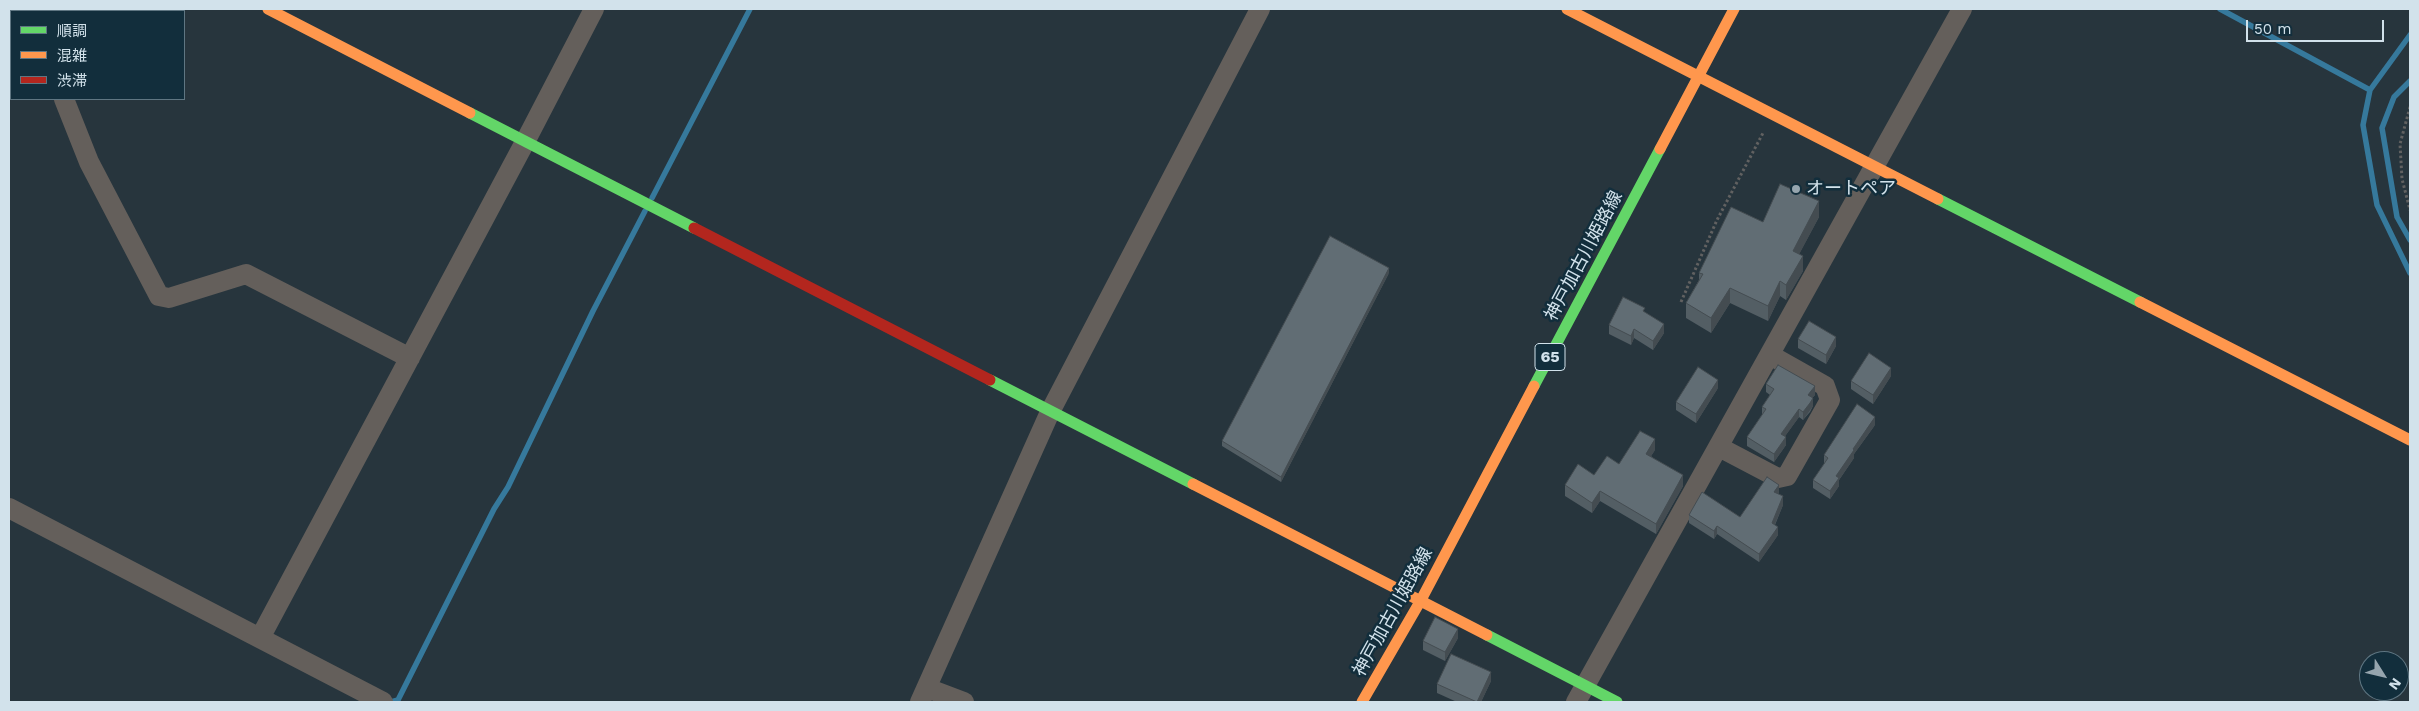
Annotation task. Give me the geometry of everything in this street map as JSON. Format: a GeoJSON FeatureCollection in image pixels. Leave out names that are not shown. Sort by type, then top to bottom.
{"type":"FeatureCollection","features":[{"type":"Feature","properties":{"kind":"street"},"geometry":{"type":"LineString","coordinates":[[268,9],[1050,412],[1421,600],[1580,694],[1618,702]]}},
{"type":"Feature","properties":{"kind":"street"},"geometry":{"type":"LineString","coordinates":[[260,638],[594,9]]}},
{"type":"Feature","properties":{"kind":"street"},"geometry":{"type":"LineString","coordinates":[[964,702],[923,695],[1050,412],[1260,9]]}},
{"type":"Feature","properties":{"kind":"street"},"geometry":{"type":"LineString","coordinates":[[1567,9],[2410,440]]}},
{"type":"Feature","properties":{"kind":"street","name":"神戸加古川姫路線"},"geometry":{"type":"LineString","coordinates":[[1362,702],[1421,600],[1734,9]]}},
{"type":"Feature","properties":{"kind":"street"},"geometry":{"type":"LineString","coordinates":[[1580,694],[1876,167],[1962,9]]}},
{"type":"Feature","properties":{"kind":"street"},"geometry":{"type":"LineString","coordinates":[[64,100],[90,162],[159,296],[169,298],[246,274],[410,358]]}},
{"type":"Feature","properties":{"kind":"street"},"geometry":{"type":"LineString","coordinates":[[1719,447],[1778,478],[1787,476],[1830,400],[1825,386],[1770,355]]}},
{"type":"Feature","properties":{"kind":"street"},"geometry":{"type":"LineString","coordinates":[[9,508],[383,702]]}},
{"type":"Feature","properties":{"kind":"path"},"geometry":{"type":"LineString","coordinates":[[2410,107],[2400,144],[2402,179],[2410,210]]}},
{"type":"Feature","properties":{"kind":"path"},"geometry":{"type":"LineString","coordinates":[[1680,302],[1717,220],[1772,115]]}},
{"type":"Feature","properties":{"kind":"building"},"geometry":{"type":"Polygon","coordinates":[[[1780,184],[1819,201],[1793,251],[1803,256],[1786,285],[1780,281],[1768,306],[1730,288],[1711,318],[1686,303],[1703,274],[1699,273],[1731,207],[1763,222],[1780,184]]]}},
{"type":"Feature","properties":{"kind":"building"},"geometry":{"type":"Polygon","coordinates":[[[1330,236],[1389,268],[1281,477],[1222,441],[1330,236]]]}},
{"type":"Feature","properties":{"kind":"building"},"geometry":{"type":"Polygon","coordinates":[[[1623,297],[1645,308],[1643,311],[1664,324],[1653,341],[1634,329],[1631,336],[1609,325],[1623,297]]]}},
{"type":"Feature","properties":{"kind":"building"},"geometry":{"type":"Polygon","coordinates":[[[1809,321],[1836,337],[1826,355],[1798,339],[1809,321]]]}},
{"type":"Feature","properties":{"kind":"building"},"geometry":{"type":"Polygon","coordinates":[[[1869,353],[1891,368],[1873,395],[1851,381],[1869,353]]]}},
{"type":"Feature","properties":{"kind":"building"},"geometry":{"type":"Polygon","coordinates":[[[1778,365],[1815,386],[1808,395],[1813,398],[1810,403],[1803,412],[1799,409],[1781,434],[1786,437],[1774,454],[1747,437],[1766,409],[1762,407],[1774,389],[1766,384],[1778,365]]]}},
{"type":"Feature","properties":{"kind":"building"},"geometry":{"type":"Polygon","coordinates":[[[1698,367],[1718,380],[1696,414],[1676,402],[1698,367]]]}},
{"type":"Feature","properties":{"kind":"building"},"geometry":{"type":"Polygon","coordinates":[[[1857,404],[1875,417],[1836,476],[1839,478],[1830,491],[1813,480],[1828,458],[1824,455],[1857,404]]]}},
{"type":"Feature","properties":{"kind":"building"},"geometry":{"type":"Polygon","coordinates":[[[1640,431],[1655,439],[1646,454],[1683,475],[1656,524],[1600,491],[1592,503],[1565,485],[1578,464],[1594,475],[1607,456],[1619,464],[1640,431]]]}},
{"type":"Feature","properties":{"kind":"building"},"geometry":{"type":"Polygon","coordinates":[[[1767,477],[1779,485],[1774,492],[1783,496],[1772,523],[1778,527],[1759,554],[1717,526],[1714,531],[1689,515],[1702,492],[1740,517],[1767,477]]]}},
{"type":"Feature","properties":{"kind":"building"},"geometry":{"type":"Polygon","coordinates":[[[1435,617],[1458,629],[1445,652],[1423,641],[1435,617]]]}},
{"type":"Feature","properties":{"kind":"building"},"geometry":{"type":"Polygon","coordinates":[[[1451,654],[1491,672],[1477,702],[1437,684],[1451,654]]]}},
{"type":"Feature","properties":{"kind":"waterway"},"geometry":{"type":"LineString","coordinates":[[652,198],[750,9]]}},
{"type":"Feature","properties":{"kind":"waterway"},"geometry":{"type":"LineString","coordinates":[[2220,9],[2370,90]]}},
{"type":"Feature","properties":{"kind":"waterway"},"geometry":{"type":"LineString","coordinates":[[2410,35],[2370,90],[2363,125],[2377,205],[2410,273]]}},
{"type":"Feature","properties":{"kind":"waterway"},"geometry":{"type":"LineString","coordinates":[[2410,81],[2394,97],[2382,128],[2397,217],[2410,240]]}},
{"type":"Feature","properties":{"kind":"waterway"},"geometry":{"type":"LineString","coordinates":[[391,702],[398,700],[494,509],[508,487],[593,311],[645,211]]}},
{"type":"Feature","properties":{"kind":"traffic: fast"},"geometry":{"type":"LineString","coordinates":[[470,113],[694,228]]}},
{"type":"Feature","properties":{"kind":"traffic: fast"},"geometry":{"type":"LineString","coordinates":[[1534,386],[1660,149]]}},
{"type":"Feature","properties":{"kind":"traffic: fast"},"geometry":{"type":"LineString","coordinates":[[1938,199],[2140,302]]}},
{"type":"Feature","properties":{"kind":"traffic: fast"},"geometry":{"type":"LineString","coordinates":[[990,380],[1193,484]]}},
{"type":"Feature","properties":{"kind":"traffic: fast"},"geometry":{"type":"LineString","coordinates":[[1487,635],[1617,702]]}},
{"type":"Feature","properties":{"kind":"traffic: slow"},"geometry":{"type":"LineString","coordinates":[[268,9],[470,113]]}},
{"type":"Feature","properties":{"kind":"traffic: slow"},"geometry":{"type":"LineString","coordinates":[[1567,9],[1938,199]]}},
{"type":"Feature","properties":{"kind":"traffic: slow"},"geometry":{"type":"LineString","coordinates":[[1660,149],[1734,9]]}},
{"type":"Feature","properties":{"kind":"traffic: slow"},"geometry":{"type":"LineString","coordinates":[[2140,302],[2410,440]]}},
{"type":"Feature","properties":{"kind":"traffic: slow"},"geometry":{"type":"LineString","coordinates":[[1362,702],[1421,600],[1534,386]]}},
{"type":"Feature","properties":{"kind":"traffic: slow"},"geometry":{"type":"LineString","coordinates":[[1193,484],[1487,635]]}},
{"type":"Feature","properties":{"kind":"traffic: jam"},"geometry":{"type":"LineString","coordinates":[[694,228],[990,380]]}},
{"type":"Feature","properties":{"kind":"place","name":"オートペア"},"geometry":{"type":"Point","coordinates":[1796,189]}}]}
